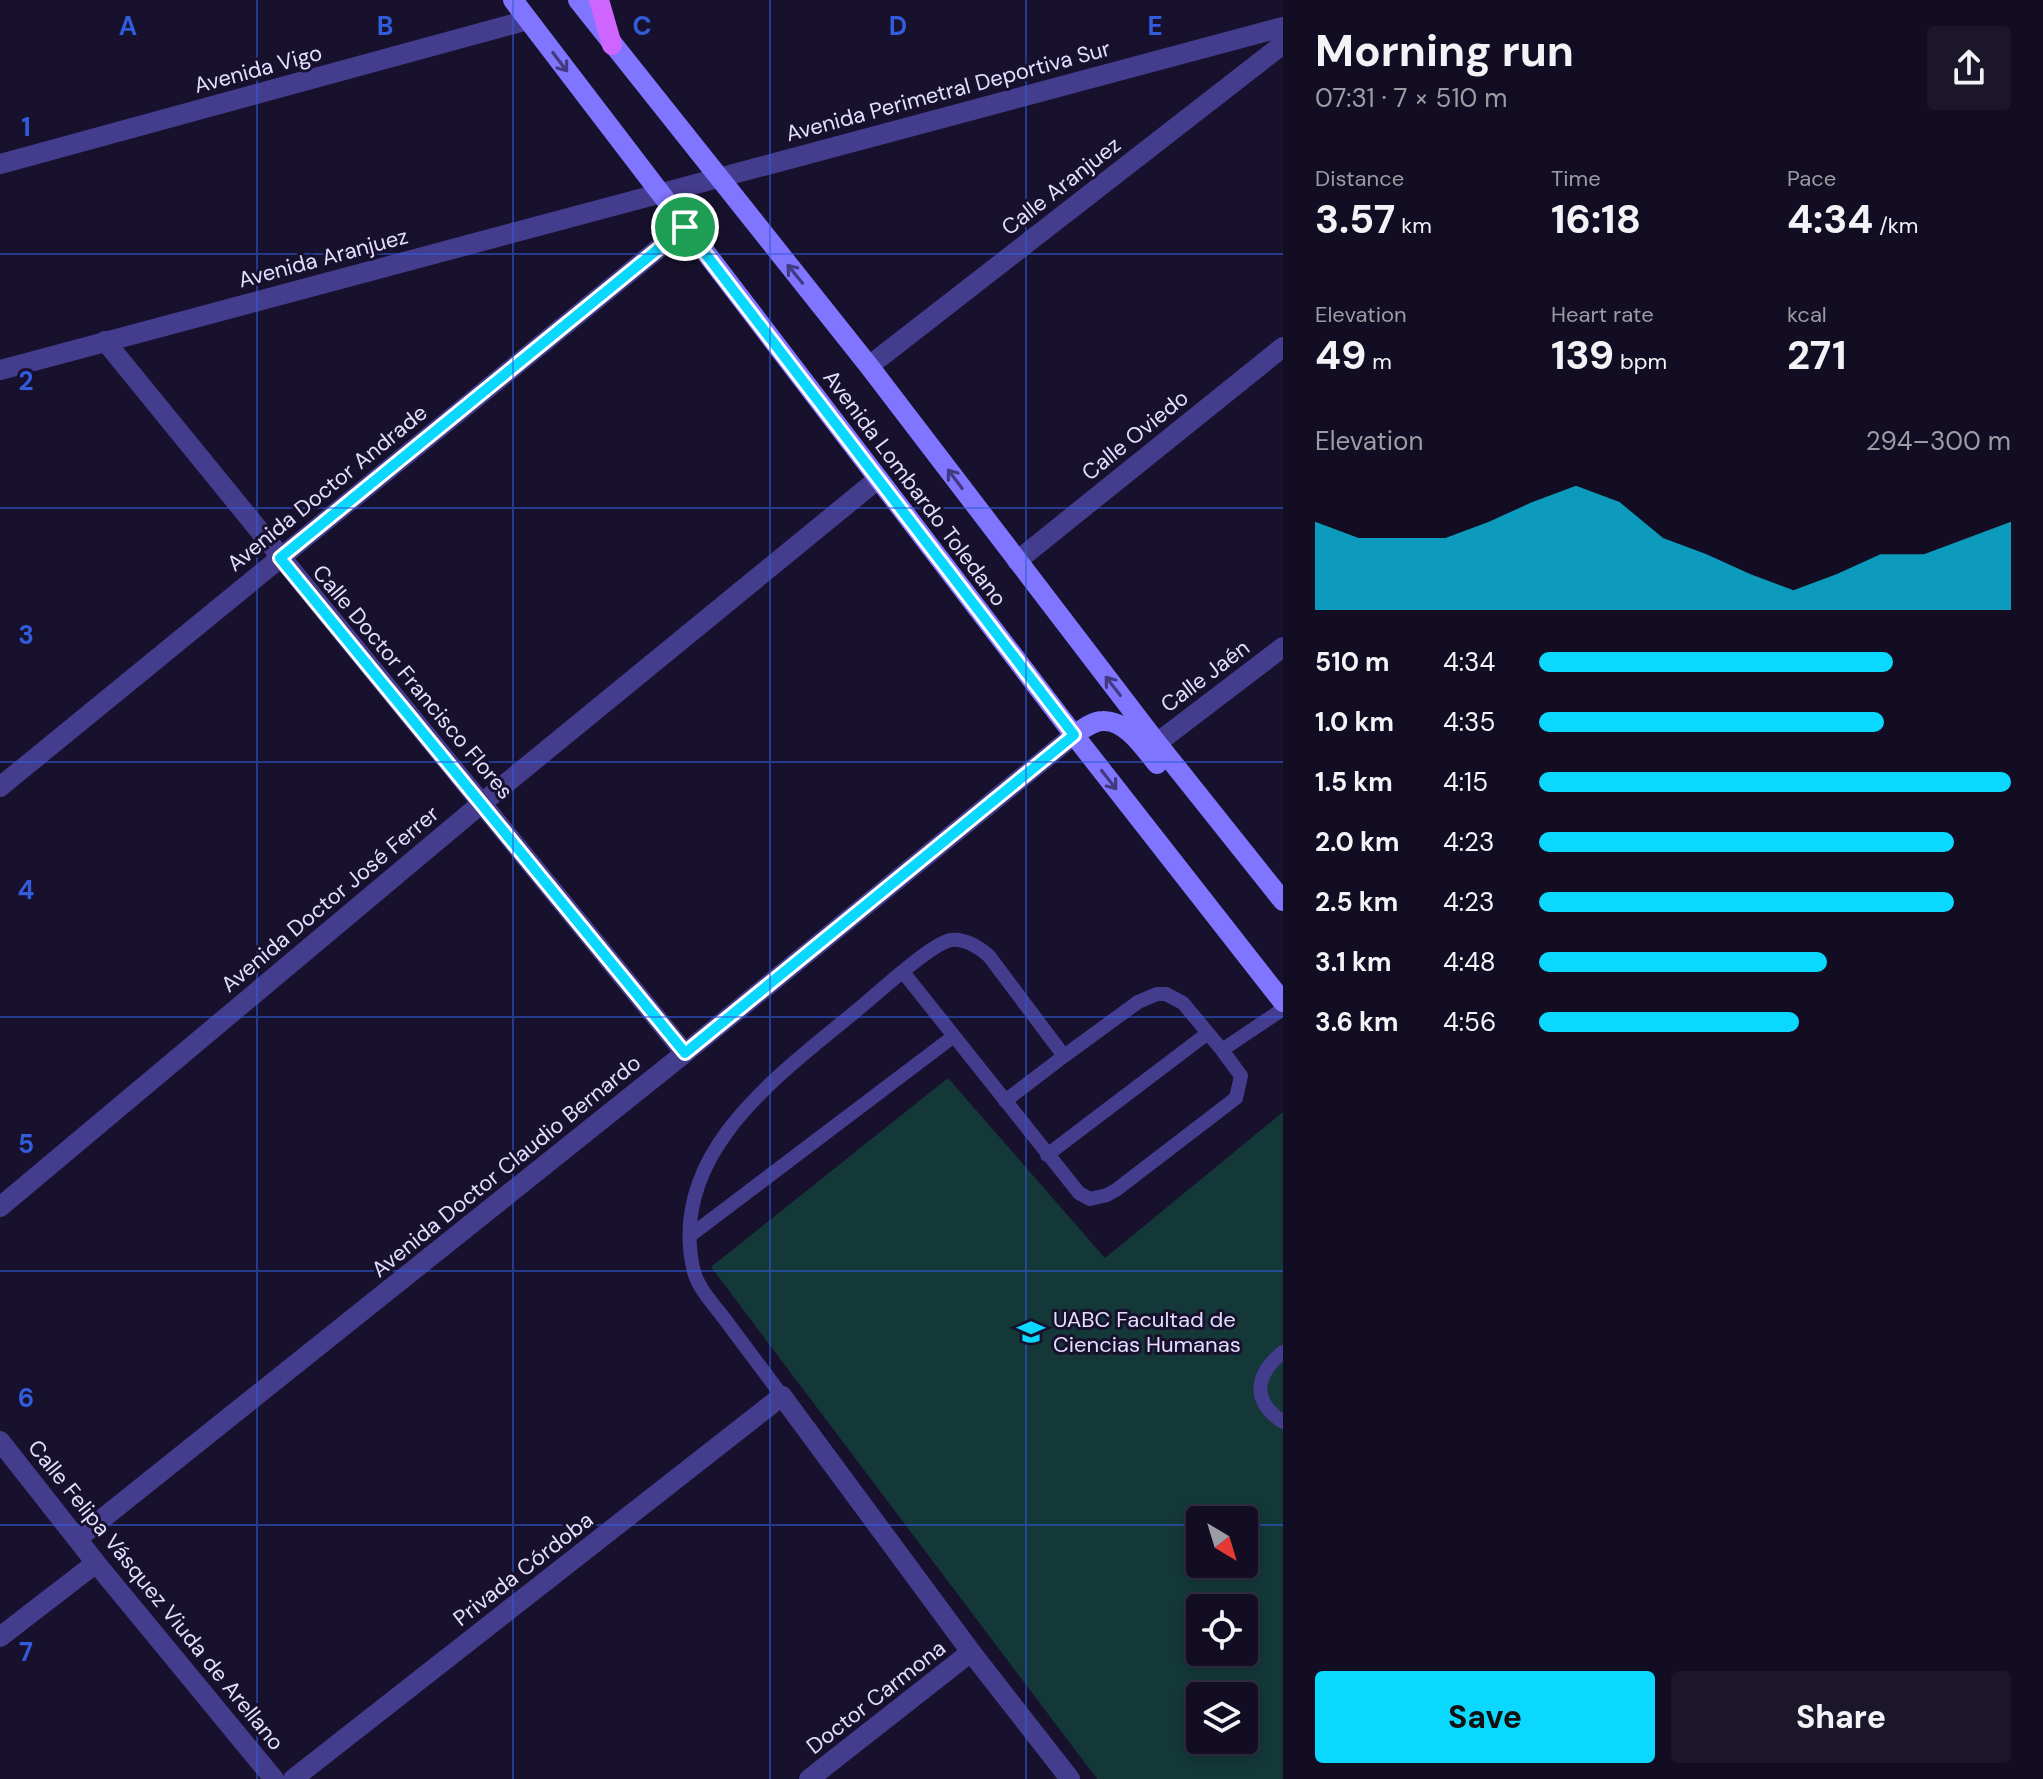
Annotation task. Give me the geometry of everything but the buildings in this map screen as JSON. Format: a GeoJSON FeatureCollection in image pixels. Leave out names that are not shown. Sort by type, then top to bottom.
{"type":"FeatureCollection","features":[{"type":"Feature","properties":{"kind":"main road","name":"Avenida Lombardo Toledano"},"geometry":{"type":"LineString","coordinates":[[513,0],[1074,735],[1283,1002]]}},
{"type":"Feature","properties":{"kind":"main road","name":"Avenida Lombardo Toledano"},"geometry":{"type":"LineString","coordinates":[[578,0],[869,366],[1157,743],[1283,901]]}},
{"type":"Feature","properties":{"kind":"main road"},"geometry":{"type":"LineString","coordinates":[[599,0],[612,45]]}},
{"type":"Feature","properties":{"kind":"main road"},"geometry":{"type":"LineString","coordinates":[[1074,735],[1103,721],[1123,728],[1192,806],[1225,830]]}},
{"type":"Feature","properties":{"kind":"street","name":"Avenida Vigo"},"geometry":{"type":"LineString","coordinates":[[0,164],[528,20]]}},
{"type":"Feature","properties":{"kind":"street","name":"Avenida Perimetral Deportiva Sur"},"geometry":{"type":"LineString","coordinates":[[658,193],[1283,27]]}},
{"type":"Feature","properties":{"kind":"street","name":"Calle Aranjuez"},"geometry":{"type":"LineString","coordinates":[[869,366],[1283,44]]}},
{"type":"Feature","properties":{"kind":"street","name":"Avenida Aranjuez"},"geometry":{"type":"LineString","coordinates":[[4,371],[105,341],[658,193]]}},
{"type":"Feature","properties":{"kind":"street","name":"Avenida Doctor Andrade"},"geometry":{"type":"LineString","coordinates":[[0,787],[685,227]]}},
{"type":"Feature","properties":{"kind":"street","name":"Calle Doctor Francisco Flores"},"geometry":{"type":"LineString","coordinates":[[105,341],[685,1053]]}},
{"type":"Feature","properties":{"kind":"street","name":"Calle Oviedo"},"geometry":{"type":"LineString","coordinates":[[1017,561],[1283,347]]}},
{"type":"Feature","properties":{"kind":"street","name":"Avenida Doctor José Ferrer"},"geometry":{"type":"LineString","coordinates":[[0,1207],[482,803],[878,479]]}},
{"type":"Feature","properties":{"kind":"street","name":"Calle Jaén"},"geometry":{"type":"LineString","coordinates":[[1157,743],[1283,647]]}},
{"type":"Feature","properties":{"kind":"street","name":"Avenida Doctor Claudio Bernardo"},"geometry":{"type":"LineString","coordinates":[[77,1539],[685,1053],[1074,735]]}},
{"type":"Feature","properties":{"kind":"street"},"geometry":{"type":"LineString","coordinates":[[782,1396],[971,1652],[1070,1779]]}},
{"type":"Feature","properties":{"kind":"street","name":"Privada Córdoba"},"geometry":{"type":"LineString","coordinates":[[293,1779],[782,1396]]}},
{"type":"Feature","properties":{"kind":"street","name":"Calle Felipa Vásquez Viuda de Arellano"},"geometry":{"type":"LineString","coordinates":[[0,1441],[274,1779]]}},
{"type":"Feature","properties":{"kind":"street"},"geometry":{"type":"LineString","coordinates":[[0,1637],[96,1563]]}},
{"type":"Feature","properties":{"kind":"street","name":"Doctor Carmona"},"geometry":{"type":"LineString","coordinates":[[809,1779],[971,1652]]}},
{"type":"Feature","properties":{"kind":"lane"},"geometry":{"type":"LineString","coordinates":[[782,1396],[696,1279],[691,1235],[700,1178],[712,1153],[755,1096],[903,972],[944,942],[953,940],[973,945],[989,956],[1064,1056]]}},
{"type":"Feature","properties":{"kind":"lane"},"geometry":{"type":"LineString","coordinates":[[903,972],[1047,1155],[1084,1198],[1097,1199],[1116,1190],[1236,1098],[1241,1076],[1183,1003],[1166,994],[1157,994],[1138,1002],[1005,1101]]}},
{"type":"Feature","properties":{"kind":"lane"},"geometry":{"type":"LineString","coordinates":[[1222,1050],[1283,1009]]}},
{"type":"Feature","properties":{"kind":"lane"},"geometry":{"type":"LineString","coordinates":[[1047,1155],[1208,1033]]}},
{"type":"Feature","properties":{"kind":"lane"},"geometry":{"type":"LineString","coordinates":[[691,1235],[954,1036]]}},
{"type":"Feature","properties":{"kind":"lane"},"geometry":{"type":"LineString","coordinates":[[1283,1352],[1269,1364],[1260,1384],[1261,1395],[1270,1411],[1283,1422]]}},
{"type":"Feature","properties":{"kind":"green space"},"geometry":{"type":"Polygon","coordinates":[[[948,1078],[1105,1258],[1283,1112],[1283,1779],[1097,1779],[711,1267],[948,1078]]]}},
{"type":"Feature","properties":{"kind":"place","name":"UABC Facultad de Ciencias Humanas"},"geometry":{"type":"Point","coordinates":[1031,1332]}},
{"type":"Feature","properties":{"kind":"route"},"geometry":{"type":"LineString","coordinates":[[685,227],[1074,735],[685,1053],[280,558],[685,227]]}}]}
